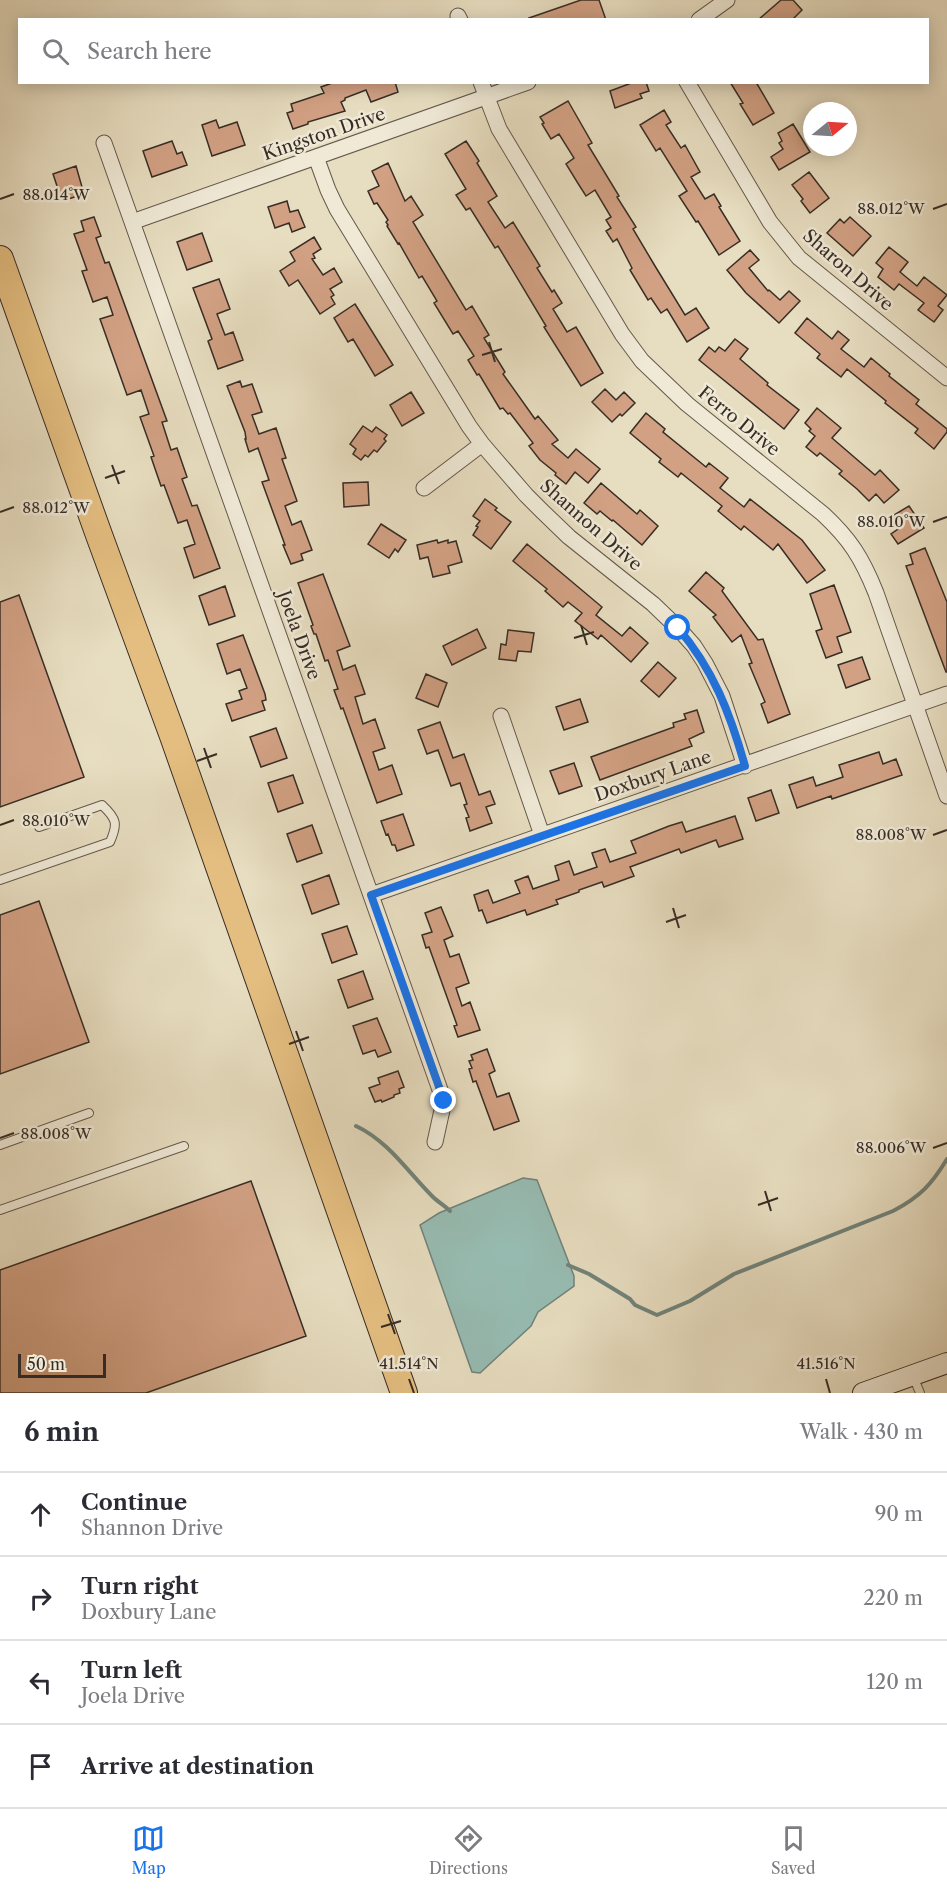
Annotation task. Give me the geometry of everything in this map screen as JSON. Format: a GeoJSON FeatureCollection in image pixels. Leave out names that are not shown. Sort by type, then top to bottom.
{"type":"FeatureCollection","features":[{"type":"Feature","properties":{"kind":"highway"},"geometry":{"type":"LineString","coordinates":[[0,259],[173,736],[404,1393]]}},
{"type":"Feature","properties":{"kind":"highway"},"geometry":{"type":"LineString","coordinates":[[0,308],[172,786],[386,1393]]}},
{"type":"Feature","properties":{"kind":"street"},"geometry":{"type":"LineString","coordinates":[[702,18],[727,0]]}},
{"type":"Feature","properties":{"kind":"street","name":"Kingston Drive"},"geometry":{"type":"LineString","coordinates":[[132,222],[316,158],[484,90],[517,84]]}},
{"type":"Feature","properties":{"kind":"street","name":"Sharon Drive"},"geometry":{"type":"LineString","coordinates":[[688,84],[784,242],[799,258],[947,378]]}},
{"type":"Feature","properties":{"kind":"street","name":"Ferro Drive"},"geometry":{"type":"LineString","coordinates":[[484,90],[499,129],[622,334],[642,361],[687,404],[823,514],[857,551],[876,593],[947,796]]}},
{"type":"Feature","properties":{"kind":"street","name":"Joela Drive"},"geometry":{"type":"LineString","coordinates":[[104,143],[444,1101],[435,1142]]}},
{"type":"Feature","properties":{"kind":"street","name":"Shannon Drive"},"geometry":{"type":"LineString","coordinates":[[316,158],[328,190],[356,242],[469,426],[482,444],[543,512],[569,537],[653,604],[694,646],[722,696],[745,766]]}},
{"type":"Feature","properties":{"kind":"street"},"geometry":{"type":"LineString","coordinates":[[424,488],[482,444]]}},
{"type":"Feature","properties":{"kind":"street","name":"Doxbury Lane"},"geometry":{"type":"LineString","coordinates":[[371,895],[947,694]]}},
{"type":"Feature","properties":{"kind":"street"},"geometry":{"type":"LineString","coordinates":[[501,716],[542,835]]}},
{"type":"Feature","properties":{"kind":"street"},"geometry":{"type":"LineString","coordinates":[[864,1393],[916,1384],[947,1363]]}},
{"type":"Feature","properties":{"kind":"lane"},"geometry":{"type":"LineString","coordinates":[[0,880],[110,842],[116,828],[113,816],[102,805],[39,827]]}},
{"type":"Feature","properties":{"kind":"lane"},"geometry":{"type":"LineString","coordinates":[[0,1145],[89,1113]]}},
{"type":"Feature","properties":{"kind":"lane"},"geometry":{"type":"LineString","coordinates":[[0,1210],[184,1146]]}},
{"type":"Feature","properties":{"kind":"water"},"geometry":{"type":"Polygon","coordinates":[[[523,1178],[537,1180],[574,1276],[574,1286],[538,1312],[531,1326],[480,1373],[472,1372],[420,1225],[439,1213],[523,1178]]]}},
{"type":"Feature","properties":{"kind":"building"},"geometry":{"type":"Polygon","coordinates":[[[581,0],[599,0],[605,18],[529,18],[581,0]]]}},
{"type":"Feature","properties":{"kind":"building"},"geometry":{"type":"Polygon","coordinates":[[[781,0],[793,0],[802,10],[794,18],[760,18],[781,0]]]}},
{"type":"Feature","properties":{"kind":"building"},"geometry":{"type":"Polygon","coordinates":[[[329,84],[396,84],[398,92],[371,102],[366,90],[345,98],[341,102],[345,111],[293,129],[287,113],[293,111],[291,104],[324,93],[321,87],[329,84]]]}},
{"type":"Feature","properties":{"kind":"building"},"geometry":{"type":"Polygon","coordinates":[[[629,84],[647,84],[649,91],[640,94],[642,98],[615,108],[610,91],[629,84]]]}},
{"type":"Feature","properties":{"kind":"building"},"geometry":{"type":"Polygon","coordinates":[[[731,84],[757,84],[774,113],[753,125],[740,104],[743,103],[731,84]]]}},
{"type":"Feature","properties":{"kind":"building"},"geometry":{"type":"Polygon","coordinates":[[[568,101],[592,143],[588,145],[636,227],[633,229],[685,315],[696,308],[709,328],[687,342],[667,309],[661,313],[651,298],[648,300],[630,270],[632,268],[617,239],[613,242],[606,231],[611,228],[606,220],[611,217],[595,190],[586,196],[566,164],[574,158],[559,134],[551,139],[542,124],[544,123],[540,117],[568,101]]]}},
{"type":"Feature","properties":{"kind":"building"},"geometry":{"type":"Polygon","coordinates":[[[664,110],[671,122],[666,125],[681,148],[685,145],[700,172],[691,177],[705,199],[714,194],[721,206],[719,207],[740,241],[719,255],[679,196],[687,191],[660,148],[656,151],[640,125],[664,110]]]}},
{"type":"Feature","properties":{"kind":"building"},"geometry":{"type":"Polygon","coordinates":[[[216,120],[219,128],[237,122],[245,145],[212,156],[202,125],[216,120]]]}},
{"type":"Feature","properties":{"kind":"building"},"geometry":{"type":"Polygon","coordinates":[[[793,124],[803,140],[803,156],[779,170],[771,157],[783,149],[779,143],[782,141],[778,133],[793,124]]]}},
{"type":"Feature","properties":{"kind":"building"},"geometry":{"type":"Polygon","coordinates":[[[172,141],[177,154],[182,152],[187,165],[152,177],[143,151],[172,141]]]}},
{"type":"Feature","properties":{"kind":"building"},"geometry":{"type":"Polygon","coordinates":[[[466,141],[497,196],[488,202],[505,228],[513,222],[540,266],[537,268],[562,303],[553,309],[567,332],[576,327],[603,373],[581,386],[498,246],[495,248],[470,208],[466,210],[456,195],[466,189],[445,154],[466,141]]]}},
{"type":"Feature","properties":{"kind":"building"},"geometry":{"type":"Polygon","coordinates":[[[388,163],[405,201],[411,196],[423,215],[413,222],[466,310],[472,306],[489,335],[484,338],[505,372],[503,374],[535,419],[538,416],[558,440],[552,444],[568,458],[576,449],[600,469],[588,483],[575,472],[566,484],[555,475],[556,473],[540,460],[529,446],[533,443],[510,413],[508,414],[503,408],[500,409],[479,374],[477,375],[468,360],[474,356],[458,331],[453,334],[434,303],[437,301],[422,276],[419,278],[387,226],[388,220],[377,203],[374,204],[368,191],[379,186],[372,171],[388,163]]]}},
{"type":"Feature","properties":{"kind":"building"},"geometry":{"type":"Polygon","coordinates":[[[76,166],[84,194],[62,201],[53,174],[76,166]]]}},
{"type":"Feature","properties":{"kind":"building"},"geometry":{"type":"Polygon","coordinates":[[[809,172],[829,198],[810,213],[792,185],[809,172]]]}},
{"type":"Feature","properties":{"kind":"building"},"geometry":{"type":"Polygon","coordinates":[[[287,201],[290,212],[298,210],[305,227],[292,232],[289,223],[275,228],[268,207],[287,201]]]}},
{"type":"Feature","properties":{"kind":"building"},"geometry":{"type":"Polygon","coordinates":[[[94,217],[101,236],[96,238],[105,263],[109,262],[167,421],[162,422],[171,450],[177,448],[187,477],[182,479],[192,506],[197,505],[220,568],[194,578],[184,548],[195,544],[187,520],[178,523],[164,485],[161,486],[151,457],[154,456],[140,417],[149,414],[141,390],[127,395],[100,319],[113,315],[107,297],[93,302],[82,271],[87,270],[74,234],[84,231],[81,221],[94,217]]]}},
{"type":"Feature","properties":{"kind":"building"},"geometry":{"type":"Polygon","coordinates":[[[850,217],[871,236],[853,256],[827,233],[840,219],[844,223],[850,217]]]}},
{"type":"Feature","properties":{"kind":"building"},"geometry":{"type":"Polygon","coordinates":[[[202,233],[212,261],[187,270],[177,242],[202,233]]]}},
{"type":"Feature","properties":{"kind":"building"},"geometry":{"type":"Polygon","coordinates":[[[314,237],[321,249],[313,254],[315,258],[312,259],[323,275],[334,268],[342,282],[330,289],[334,295],[331,297],[335,304],[320,314],[298,280],[289,286],[280,271],[295,261],[290,252],[314,237]]]}},
{"type":"Feature","properties":{"kind":"building"},"geometry":{"type":"Polygon","coordinates":[[[889,247],[908,262],[900,272],[917,286],[924,277],[947,295],[938,306],[943,310],[934,322],[918,310],[924,303],[899,284],[894,290],[878,277],[883,269],[876,263],[889,247]]]}},
{"type":"Feature","properties":{"kind":"building"},"geometry":{"type":"Polygon","coordinates":[[[750,250],[759,260],[749,268],[768,291],[780,300],[789,291],[800,301],[779,323],[746,293],[727,270],[750,250]]]}},
{"type":"Feature","properties":{"kind":"building"},"geometry":{"type":"Polygon","coordinates":[[[219,279],[230,309],[217,314],[225,335],[233,332],[243,360],[218,369],[208,341],[212,339],[193,288],[219,279]]]}},
{"type":"Feature","properties":{"kind":"building"},"geometry":{"type":"Polygon","coordinates":[[[355,304],[393,365],[375,376],[353,339],[348,342],[334,318],[355,304]]]}},
{"type":"Feature","properties":{"kind":"building"},"geometry":{"type":"Polygon","coordinates":[[[807,318],[832,339],[838,331],[849,340],[841,349],[864,367],[871,358],[919,400],[916,404],[947,429],[934,449],[915,433],[918,429],[847,369],[841,377],[817,358],[820,354],[795,333],[807,318]]]}},
{"type":"Feature","properties":{"kind":"building"},"geometry":{"type":"Polygon","coordinates":[[[735,339],[748,349],[740,359],[768,383],[767,385],[799,410],[784,429],[699,360],[709,347],[715,352],[719,347],[725,351],[735,339]]]}},
{"type":"Feature","properties":{"kind":"building"},"geometry":{"type":"Polygon","coordinates":[[[240,381],[242,387],[252,384],[262,412],[252,415],[259,434],[276,428],[286,458],[282,459],[297,501],[285,506],[292,525],[301,521],[312,550],[301,554],[303,560],[291,564],[262,482],[269,480],[258,448],[249,452],[245,432],[227,386],[240,381]]]}},
{"type":"Feature","properties":{"kind":"building"},"geometry":{"type":"Polygon","coordinates":[[[605,389],[616,400],[624,392],[635,403],[612,422],[592,402],[605,389]]]}},
{"type":"Feature","properties":{"kind":"building"},"geometry":{"type":"Polygon","coordinates":[[[411,392],[424,413],[402,426],[390,405],[411,392]]]}},
{"type":"Feature","properties":{"kind":"building"},"geometry":{"type":"Polygon","coordinates":[[[817,408],[841,428],[832,438],[875,475],[880,470],[899,490],[884,503],[876,494],[869,501],[839,474],[842,471],[820,453],[817,456],[806,447],[815,436],[805,423],[817,408]]]}},
{"type":"Feature","properties":{"kind":"building"},"geometry":{"type":"Polygon","coordinates":[[[646,413],[665,429],[663,432],[706,467],[709,463],[728,478],[720,488],[744,507],[750,499],[802,540],[825,570],[807,583],[778,544],[773,550],[744,526],[741,530],[718,511],[722,506],[681,473],[678,477],[659,462],[661,459],[630,433],[646,413]]]}},
{"type":"Feature","properties":{"kind":"building"},"geometry":{"type":"Polygon","coordinates":[[[363,426],[372,432],[376,427],[387,435],[384,439],[386,441],[377,452],[374,450],[368,457],[365,455],[361,460],[353,454],[356,449],[350,444],[363,426]]]}},
{"type":"Feature","properties":{"kind":"building"},"geometry":{"type":"Polygon","coordinates":[[[368,482],[369,505],[344,507],[343,483],[368,482]]]}},
{"type":"Feature","properties":{"kind":"building"},"geometry":{"type":"Polygon","coordinates":[[[601,483],[637,514],[640,510],[658,526],[642,545],[613,520],[600,511],[597,514],[584,503],[601,483]]]}},
{"type":"Feature","properties":{"kind":"building"},"geometry":{"type":"Polygon","coordinates":[[[485,499],[511,522],[491,549],[473,535],[480,521],[473,516],[485,499]]]}},
{"type":"Feature","properties":{"kind":"building"},"geometry":{"type":"Polygon","coordinates":[[[909,506],[924,528],[898,544],[891,534],[901,527],[894,515],[909,506]]]}},
{"type":"Feature","properties":{"kind":"building"},"geometry":{"type":"Polygon","coordinates":[[[381,524],[406,540],[398,552],[395,549],[389,558],[368,544],[381,524]]]}},
{"type":"Feature","properties":{"kind":"building"},"geometry":{"type":"Polygon","coordinates":[[[437,540],[438,543],[448,540],[448,543],[456,541],[462,562],[448,566],[450,573],[433,577],[428,557],[420,559],[417,545],[437,540]]]}},
{"type":"Feature","properties":{"kind":"building"},"geometry":{"type":"Polygon","coordinates":[[[527,544],[602,607],[596,615],[622,636],[630,627],[648,643],[631,662],[601,635],[598,639],[575,621],[582,613],[568,602],[563,607],[545,591],[547,589],[513,561],[527,544]]]}},
{"type":"Feature","properties":{"kind":"building"},"geometry":{"type":"Polygon","coordinates":[[[925,548],[947,602],[947,672],[906,566],[913,564],[910,554],[925,548]]]}},
{"type":"Feature","properties":{"kind":"building"},"geometry":{"type":"Polygon","coordinates":[[[706,572],[724,588],[722,591],[758,640],[763,639],[790,714],[768,723],[761,704],[765,702],[749,664],[752,663],[741,635],[732,642],[713,617],[716,615],[689,591],[706,572]]]}},
{"type":"Feature","properties":{"kind":"building"},"geometry":{"type":"Polygon","coordinates":[[[323,574],[350,646],[337,651],[343,670],[355,665],[365,694],[355,697],[363,724],[375,719],[385,748],[373,752],[379,770],[392,765],[402,794],[377,803],[343,708],[341,709],[334,690],[338,689],[328,660],[325,661],[311,626],[313,625],[298,583],[323,574]]]}},
{"type":"Feature","properties":{"kind":"building"},"geometry":{"type":"Polygon","coordinates":[[[834,585],[851,632],[837,637],[842,652],[826,658],[816,631],[822,629],[810,594],[834,585]]]}},
{"type":"Feature","properties":{"kind":"building"},"geometry":{"type":"Polygon","coordinates":[[[225,586],[235,616],[209,625],[199,596],[225,586]]]}},
{"type":"Feature","properties":{"kind":"building"},"geometry":{"type":"Polygon","coordinates":[[[19,595],[84,777],[0,807],[0,602],[19,595]]]}},
{"type":"Feature","properties":{"kind":"building"},"geometry":{"type":"Polygon","coordinates":[[[477,629],[486,648],[452,665],[443,646],[477,629]]]}},
{"type":"Feature","properties":{"kind":"building"},"geometry":{"type":"Polygon","coordinates":[[[508,630],[534,633],[531,652],[518,651],[516,661],[499,659],[501,644],[506,645],[508,630]]]}},
{"type":"Feature","properties":{"kind":"building"},"geometry":{"type":"Polygon","coordinates":[[[243,635],[265,694],[266,700],[262,701],[265,710],[232,721],[226,704],[242,699],[239,691],[247,688],[240,669],[227,674],[217,644],[243,635]]]}},
{"type":"Feature","properties":{"kind":"building"},"geometry":{"type":"Polygon","coordinates":[[[862,657],[870,679],[846,688],[838,665],[862,657]]]}},
{"type":"Feature","properties":{"kind":"building"},"geometry":{"type":"Polygon","coordinates":[[[658,662],[676,678],[659,697],[641,681],[658,662]]]}},
{"type":"Feature","properties":{"kind":"building"},"geometry":{"type":"Polygon","coordinates":[[[426,674],[447,683],[438,707],[416,698],[426,674]]]}},
{"type":"Feature","properties":{"kind":"building"},"geometry":{"type":"Polygon","coordinates":[[[580,699],[588,722],[564,730],[556,707],[580,699]]]}},
{"type":"Feature","properties":{"kind":"building"},"geometry":{"type":"Polygon","coordinates":[[[697,710],[704,732],[689,739],[692,746],[600,780],[591,757],[674,727],[673,723],[686,719],[684,714],[697,710]]]}},
{"type":"Feature","properties":{"kind":"building"},"geometry":{"type":"Polygon","coordinates":[[[440,722],[453,758],[464,754],[479,795],[490,791],[495,804],[486,807],[492,823],[470,831],[466,818],[469,817],[464,805],[467,804],[460,783],[451,786],[438,750],[427,754],[418,730],[440,722]]]}},
{"type":"Feature","properties":{"kind":"building"},"geometry":{"type":"Polygon","coordinates":[[[276,728],[287,758],[261,767],[250,737],[276,728]]]}},
{"type":"Feature","properties":{"kind":"building"},"geometry":{"type":"Polygon","coordinates":[[[879,752],[883,764],[896,759],[902,775],[832,799],[831,796],[797,808],[789,785],[813,777],[816,786],[843,777],[839,765],[879,752]]]}},
{"type":"Feature","properties":{"kind":"building"},"geometry":{"type":"Polygon","coordinates":[[[574,763],[582,786],[559,794],[550,771],[574,763]]]}},
{"type":"Feature","properties":{"kind":"building"},"geometry":{"type":"Polygon","coordinates":[[[293,775],[303,803],[278,812],[268,783],[293,775]]]}},
{"type":"Feature","properties":{"kind":"building"},"geometry":{"type":"Polygon","coordinates":[[[771,790],[779,813],[756,821],[748,798],[771,790]]]}},
{"type":"Feature","properties":{"kind":"building"},"geometry":{"type":"Polygon","coordinates":[[[403,814],[414,845],[397,851],[388,834],[386,835],[381,821],[403,814]]]}},
{"type":"Feature","properties":{"kind":"building"},"geometry":{"type":"Polygon","coordinates":[[[735,816],[743,839],[719,847],[716,840],[681,853],[679,849],[630,867],[634,876],[604,887],[602,882],[579,890],[579,892],[556,900],[558,904],[527,915],[525,910],[487,923],[482,910],[479,911],[474,895],[488,890],[493,903],[520,893],[515,881],[528,876],[533,889],[559,880],[555,866],[569,861],[574,875],[597,867],[592,853],[605,849],[610,862],[636,853],[631,841],[669,826],[682,822],[686,832],[735,816]]]}},
{"type":"Feature","properties":{"kind":"building"},"geometry":{"type":"Polygon","coordinates":[[[312,825],[322,853],[297,862],[287,834],[312,825]]]}},
{"type":"Feature","properties":{"kind":"building"},"geometry":{"type":"Polygon","coordinates":[[[329,875],[339,904],[312,914],[302,885],[329,875]]]}},
{"type":"Feature","properties":{"kind":"building"},"geometry":{"type":"Polygon","coordinates":[[[39,901],[89,1042],[0,1074],[0,915],[39,901]]]}},
{"type":"Feature","properties":{"kind":"building"},"geometry":{"type":"Polygon","coordinates":[[[441,907],[453,936],[444,940],[450,957],[459,954],[469,983],[456,988],[462,1006],[470,1002],[480,1030],[458,1037],[454,1026],[457,1025],[429,947],[426,948],[422,935],[432,932],[425,913],[441,907]]]}},
{"type":"Feature","properties":{"kind":"building"},"geometry":{"type":"Polygon","coordinates":[[[347,926],[357,954],[332,963],[322,934],[347,926]]]}},
{"type":"Feature","properties":{"kind":"building"},"geometry":{"type":"Polygon","coordinates":[[[363,971],[373,999],[348,1008],[338,980],[363,971]]]}},
{"type":"Feature","properties":{"kind":"building"},"geometry":{"type":"Polygon","coordinates":[[[377,1018],[391,1052],[378,1057],[375,1050],[363,1054],[353,1026],[377,1018]]]}},
{"type":"Feature","properties":{"kind":"building"},"geometry":{"type":"Polygon","coordinates":[[[487,1049],[495,1071],[489,1074],[497,1097],[509,1093],[519,1121],[494,1130],[476,1081],[473,1082],[469,1069],[472,1068],[469,1061],[473,1060],[471,1055],[487,1049]]]}},
{"type":"Feature","properties":{"kind":"building"},"geometry":{"type":"Polygon","coordinates":[[[398,1071],[404,1087],[399,1089],[400,1093],[382,1102],[381,1100],[375,1102],[369,1088],[380,1084],[378,1078],[398,1071]]]}},
{"type":"Feature","properties":{"kind":"building"},"geometry":{"type":"Polygon","coordinates":[[[251,1181],[306,1336],[146,1393],[0,1393],[0,1270],[251,1181]]]}},
{"type":"Feature","properties":{"kind":"waterway"},"geometry":{"type":"LineString","coordinates":[[356,1126],[388,1148],[432,1196],[450,1211]]}},
{"type":"Feature","properties":{"kind":"waterway"},"geometry":{"type":"LineString","coordinates":[[568,1265],[589,1274],[630,1299],[635,1305],[657,1315],[690,1301],[734,1274],[893,1211],[924,1189],[947,1159]]}},
{"type":"Feature","properties":{"kind":"route"},"geometry":{"type":"LineString","coordinates":[[444,1101],[371,895],[745,766],[722,696],[694,646],[678,628]]}}]}
